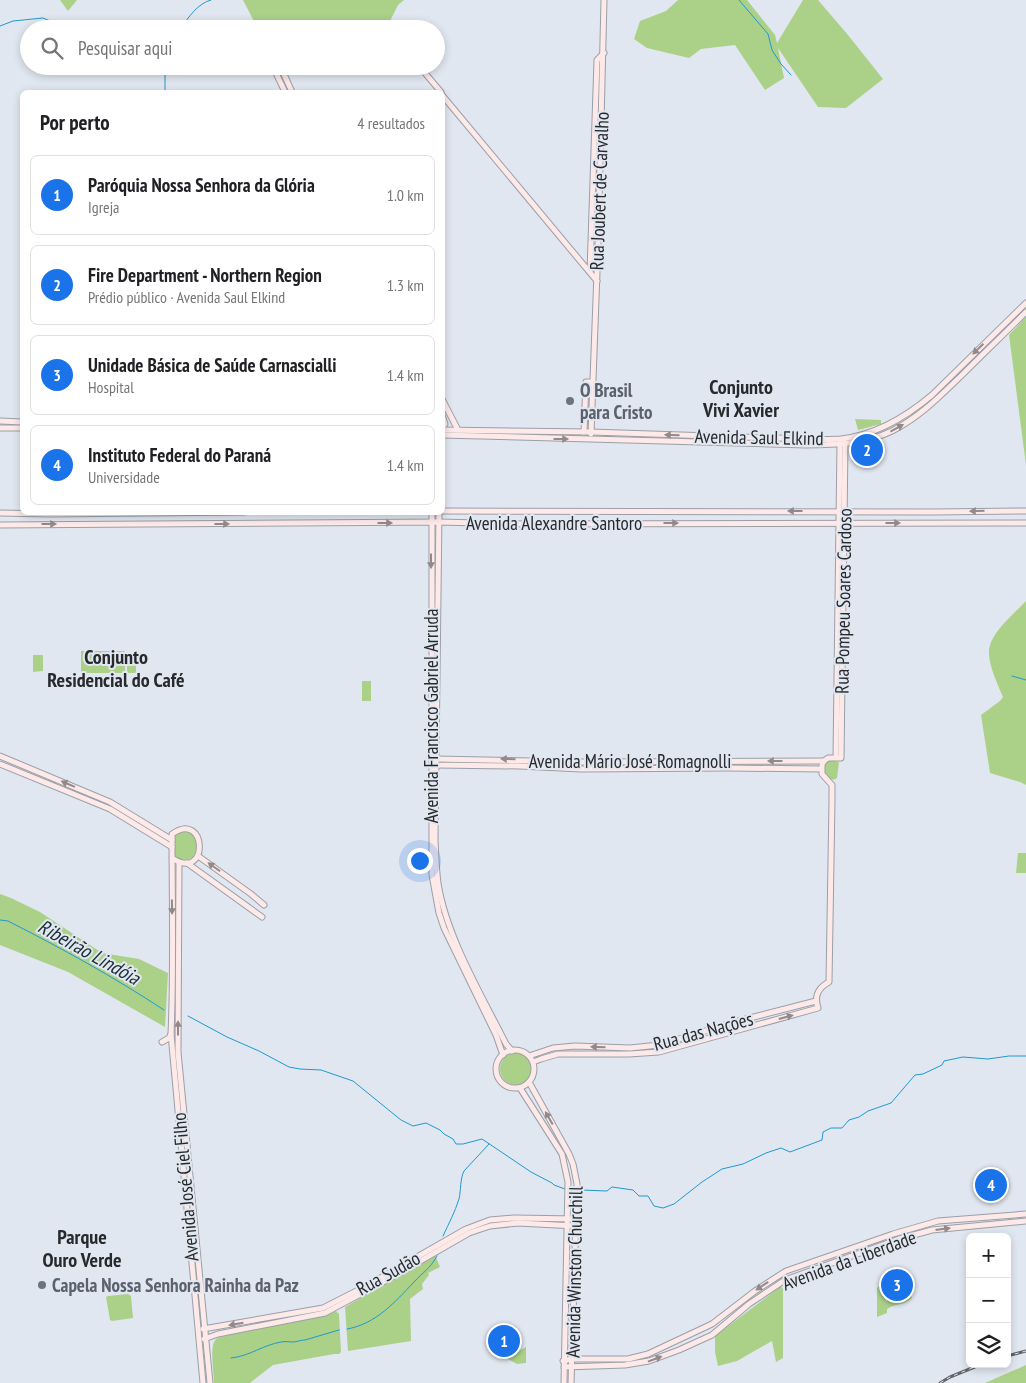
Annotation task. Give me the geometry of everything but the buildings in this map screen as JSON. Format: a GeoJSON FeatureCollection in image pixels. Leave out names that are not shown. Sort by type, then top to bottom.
{"type":"FeatureCollection","features":[{"type":"Feature","properties":{"kind":"street","name":"Rua Joubert de Carvalho"},"geometry":{"type":"LineString","coordinates":[[591,432],[604,53],[604,0]]}},
{"type":"Feature","properties":{"kind":"street","name":"Rua Joubert de Carvalho"},"geometry":{"type":"LineString","coordinates":[[590,272],[597,60],[604,53]]}},
{"type":"Feature","properties":{"kind":"street"},"geometry":{"type":"LineString","coordinates":[[276,75],[284,90]]}},
{"type":"Feature","properties":{"kind":"street"},"geometry":{"type":"LineString","coordinates":[[284,75],[291,90]]}},
{"type":"Feature","properties":{"kind":"street"},"geometry":{"type":"LineString","coordinates":[[426,75],[439,90]]}},
{"type":"Feature","properties":{"kind":"street"},"geometry":{"type":"LineString","coordinates":[[445,98],[597,281]]}},
{"type":"Feature","properties":{"kind":"street"},"geometry":{"type":"LineString","coordinates":[[582,264],[590,260]]}},
{"type":"Feature","properties":{"kind":"street","name":"Avenida Saul Elkind"},"geometry":{"type":"LineString","coordinates":[[445,436],[842,445],[890,424],[916,408],[1026,303]]}},
{"type":"Feature","properties":{"kind":"street","name":"Avenida Saul Elkind"},"geometry":{"type":"LineString","coordinates":[[445,429],[591,432],[806,440],[864,437],[891,432],[918,416],[936,401],[1026,312]]}},
{"type":"Feature","properties":{"kind":"street"},"geometry":{"type":"LineString","coordinates":[[1005,332],[1005,328],[1011,318]]}},
{"type":"Feature","properties":{"kind":"street","name":"Rua Joubert de Carvalho"},"geometry":{"type":"LineString","coordinates":[[584,432],[586,382],[592,382]]}},
{"type":"Feature","properties":{"kind":"street"},"geometry":{"type":"LineString","coordinates":[[445,405],[458,430]]}},
{"type":"Feature","properties":{"kind":"street"},"geometry":{"type":"LineString","coordinates":[[0,421],[20,422]]}},
{"type":"Feature","properties":{"kind":"street"},"geometry":{"type":"LineString","coordinates":[[0,428],[20,428]]}},
{"type":"Feature","properties":{"kind":"street"},"geometry":{"type":"LineString","coordinates":[[501,437],[510,436],[509,431]]}},
{"type":"Feature","properties":{"kind":"street"},"geometry":{"type":"LineString","coordinates":[[531,432],[531,438]]}},
{"type":"Feature","properties":{"kind":"street"},"geometry":{"type":"LineString","coordinates":[[584,432],[588,439]]}},
{"type":"Feature","properties":{"kind":"street"},"geometry":{"type":"LineString","coordinates":[[588,439],[591,432]]}},
{"type":"Feature","properties":{"kind":"street"},"geometry":{"type":"LineString","coordinates":[[842,445],[842,441],[852,437]]}},
{"type":"Feature","properties":{"kind":"street","name":"Rua Pompeu Soares Cardoso"},"geometry":{"type":"LineString","coordinates":[[838,757],[842,445]]}},
{"type":"Feature","properties":{"kind":"street","name":"Avenida Alexandre Santoro"},"geometry":{"type":"LineString","coordinates":[[445,511],[935,512],[1026,510]]}},
{"type":"Feature","properties":{"kind":"street"},"geometry":{"type":"LineString","coordinates":[[0,513],[20,513]]}},
{"type":"Feature","properties":{"kind":"street","name":"Avenida Francisco Gabriel Arruda"},"geometry":{"type":"LineString","coordinates":[[432,515],[434,758],[436,765],[435,841],[438,882],[456,941],[506,1044],[512,1050]]}},
{"type":"Feature","properties":{"kind":"street","name":"Avenida Francisco Gabriel Arruda"},"geometry":{"type":"LineString","coordinates":[[439,515],[432,875],[439,913],[444,928],[496,1035],[503,1055]]}},
{"type":"Feature","properties":{"kind":"street","name":"Avenida Alexandre Santoro"},"geometry":{"type":"LineString","coordinates":[[0,525],[439,522],[524,524],[1026,523]]}},
{"type":"Feature","properties":{"kind":"street"},"geometry":{"type":"LineString","coordinates":[[0,756],[110,802],[172,840]]}},
{"type":"Feature","properties":{"kind":"street","name":"Avenida Mário José Romagnolli"},"geometry":{"type":"LineString","coordinates":[[434,758],[582,762],[824,761],[828,758],[838,757]]}},
{"type":"Feature","properties":{"kind":"street"},"geometry":{"type":"LineString","coordinates":[[816,1001],[818,990],[829,982],[832,785],[823,777],[821,769],[824,761]]}},
{"type":"Feature","properties":{"kind":"street"},"geometry":{"type":"LineString","coordinates":[[0,764],[110,809],[172,847]]}},
{"type":"Feature","properties":{"kind":"street","name":"Avenida Mário José Romagnolli"},"geometry":{"type":"LineString","coordinates":[[436,765],[581,769],[821,769]]}},
{"type":"Feature","properties":{"kind":"street"},"geometry":{"type":"LineString","coordinates":[[177,830],[190,830],[200,840],[201,848],[198,856],[192,862],[179,863],[172,858],[172,840],[172,834],[177,830]]}},
{"type":"Feature","properties":{"kind":"street"},"geometry":{"type":"LineString","coordinates":[[198,856],[264,904]]}},
{"type":"Feature","properties":{"kind":"street","name":"Avenida José Ciel Filho"},"geometry":{"type":"LineString","coordinates":[[172,858],[173,983],[171,1034],[203,1383]]}},
{"type":"Feature","properties":{"kind":"street","name":"Avenida José Ciel Filho"},"geometry":{"type":"LineString","coordinates":[[179,863],[178,1052],[210,1383]]}},
{"type":"Feature","properties":{"kind":"street"},"geometry":{"type":"LineString","coordinates":[[188,863],[262,917]]}},
{"type":"Feature","properties":{"kind":"street"},"geometry":{"type":"LineString","coordinates":[[224,888],[230,879]]}},
{"type":"Feature","properties":{"kind":"street","name":"Rua das Nações"},"geometry":{"type":"LineString","coordinates":[[530,1056],[554,1048],[575,1046],[630,1048],[660,1045],[710,1029],[806,1003],[816,1001],[818,1008],[660,1052],[558,1054],[533,1062]]}},
{"type":"Feature","properties":{"kind":"street"},"geometry":{"type":"LineString","coordinates":[[806,1003],[807,1011]]}},
{"type":"Feature","properties":{"kind":"street"},"geometry":{"type":"LineString","coordinates":[[162,1042],[169,1038],[171,1034]]}},
{"type":"Feature","properties":{"kind":"street"},"geometry":{"type":"LineString","coordinates":[[512,1050],[521,1051],[530,1056],[533,1062],[534,1074],[529,1082],[520,1088],[508,1087],[502,1083],[496,1066],[503,1055],[512,1050]]}},
{"type":"Feature","properties":{"kind":"street","name":"Avenida Winston Churchill"},"geometry":{"type":"LineString","coordinates":[[529,1082],[573,1164],[577,1184],[571,1383]]}},
{"type":"Feature","properties":{"kind":"street","name":"Avenida Winston Churchill"},"geometry":{"type":"LineString","coordinates":[[520,1088],[562,1154],[568,1182],[564,1382]]}},
{"type":"Feature","properties":{"kind":"street","name":"Avenida da Liberdade"},"geometry":{"type":"LineString","coordinates":[[564,1364],[572,1359],[628,1359],[648,1354],[712,1324],[755,1291],[786,1272],[893,1234],[938,1221],[1026,1214]]}},
{"type":"Feature","properties":{"kind":"street","name":"Rua Sudão"},"geometry":{"type":"LineString","coordinates":[[199,1340],[218,1334],[325,1313],[396,1275],[454,1239],[466,1228],[490,1220],[576,1220]]}},
{"type":"Feature","properties":{"kind":"street","name":"Avenida da Liberdade"},"geometry":{"type":"LineString","coordinates":[[564,1364],[572,1367],[625,1366],[644,1363],[672,1353],[712,1334],[749,1304],[786,1280],[899,1239],[932,1230],[1026,1220]]}},
{"type":"Feature","properties":{"kind":"street","name":"Rua Sudão"},"geometry":{"type":"LineString","coordinates":[[509,1221],[576,1226]]}},
{"type":"Feature","properties":{"kind":"street","name":"Rua Sudão"},"geometry":{"type":"LineString","coordinates":[[198,1330],[323,1308],[454,1239]]}},
{"type":"Feature","properties":{"kind":"green space"},"geometry":{"type":"Polygon","coordinates":[[[60,0],[77,0],[68,11],[60,0]]]}},
{"type":"Feature","properties":{"kind":"green space"},"geometry":{"type":"Polygon","coordinates":[[[243,0],[404,0],[398,5],[390,20],[253,20],[243,0]]]}},
{"type":"Feature","properties":{"kind":"green space"},"geometry":{"type":"Polygon","coordinates":[[[678,0],[747,0],[775,35],[777,43],[803,0],[818,0],[883,79],[846,108],[818,107],[778,48],[784,78],[765,90],[735,45],[701,49],[689,58],[647,48],[634,39],[640,21],[666,11],[678,0]]]}},
{"type":"Feature","properties":{"kind":"green space"},"geometry":{"type":"Polygon","coordinates":[[[1026,317],[1026,465],[1009,335],[1026,317]]]}},
{"type":"Feature","properties":{"kind":"green space"},"geometry":{"type":"Polygon","coordinates":[[[855,419],[881,420],[881,424],[858,430],[855,419]]]}},
{"type":"Feature","properties":{"kind":"green space"},"geometry":{"type":"Polygon","coordinates":[[[1026,601],[1026,785],[990,773],[981,715],[1003,697],[990,662],[990,644],[1003,624],[1026,601]]]}},
{"type":"Feature","properties":{"kind":"green space"},"geometry":{"type":"Polygon","coordinates":[[[81,651],[125,651],[125,673],[81,673],[81,651]]]}},
{"type":"Feature","properties":{"kind":"green space"},"geometry":{"type":"Polygon","coordinates":[[[33,655],[43,655],[43,671],[33,672],[33,655]]]}},
{"type":"Feature","properties":{"kind":"green space"},"geometry":{"type":"Polygon","coordinates":[[[127,657],[136,657],[136,673],[127,673],[127,657]]]}},
{"type":"Feature","properties":{"kind":"green space"},"geometry":{"type":"Polygon","coordinates":[[[362,681],[371,681],[371,701],[362,701],[362,681]]]}},
{"type":"Feature","properties":{"kind":"green space"},"geometry":{"type":"Polygon","coordinates":[[[830,760],[839,762],[837,778],[834,779],[829,779],[825,776],[823,770],[826,762],[830,760]]]}},
{"type":"Feature","properties":{"kind":"green space"},"geometry":{"type":"Polygon","coordinates":[[[184,831],[189,832],[196,839],[195,854],[186,860],[175,857],[175,834],[184,831]]]}},
{"type":"Feature","properties":{"kind":"green space"},"geometry":{"type":"Polygon","coordinates":[[[1018,853],[1026,853],[1026,873],[1016,873],[1018,853]]]}},
{"type":"Feature","properties":{"kind":"green space"},"geometry":{"type":"Polygon","coordinates":[[[0,894],[40,912],[102,953],[139,959],[168,973],[165,1027],[68,972],[0,945],[0,894]]]}},
{"type":"Feature","properties":{"kind":"green space"},"geometry":{"type":"Polygon","coordinates":[[[516,1053],[522,1054],[527,1058],[531,1063],[531,1075],[527,1080],[522,1084],[516,1085],[510,1084],[505,1080],[501,1075],[500,1069],[501,1063],[505,1058],[510,1054],[516,1053]]]}},
{"type":"Feature","properties":{"kind":"green space"},"geometry":{"type":"Polygon","coordinates":[[[435,1255],[440,1267],[428,1273],[429,1275],[422,1284],[423,1289],[410,1299],[411,1341],[348,1351],[345,1307],[435,1255]]]}},
{"type":"Feature","properties":{"kind":"green space"},"geometry":{"type":"Polygon","coordinates":[[[893,1279],[894,1289],[884,1291],[883,1294],[886,1301],[909,1292],[912,1298],[890,1307],[887,1309],[887,1313],[877,1317],[877,1288],[884,1281],[893,1279]]]}},
{"type":"Feature","properties":{"kind":"green space"},"geometry":{"type":"Polygon","coordinates":[[[781,1286],[783,1289],[783,1358],[776,1362],[772,1341],[737,1361],[718,1366],[715,1352],[715,1336],[781,1286]]]}},
{"type":"Feature","properties":{"kind":"green space"},"geometry":{"type":"Polygon","coordinates":[[[128,1294],[131,1296],[133,1318],[110,1320],[106,1297],[128,1294]]]}},
{"type":"Feature","properties":{"kind":"green space"},"geometry":{"type":"Polygon","coordinates":[[[336,1311],[339,1314],[341,1352],[339,1354],[273,1365],[250,1383],[214,1383],[212,1351],[214,1342],[217,1339],[336,1311]]]}},
{"type":"Feature","properties":{"kind":"green space"},"geometry":{"type":"Polygon","coordinates":[[[526,1347],[526,1363],[517,1364],[506,1358],[526,1347]]]}},
{"type":"Feature","properties":{"kind":"green space"},"geometry":{"type":"Polygon","coordinates":[[[1026,1365],[1026,1383],[985,1383],[1026,1365]]]}},
{"type":"Feature","properties":{"kind":"waterway"},"geometry":{"type":"LineString","coordinates":[[187,20],[202,4],[211,0]]}},
{"type":"Feature","properties":{"kind":"waterway"},"geometry":{"type":"LineString","coordinates":[[739,0],[768,34],[772,50],[791,75]]}},
{"type":"Feature","properties":{"kind":"waterway"},"geometry":{"type":"LineString","coordinates":[[23,20],[43,18],[48,20]]}},
{"type":"Feature","properties":{"kind":"waterway"},"geometry":{"type":"LineString","coordinates":[[0,26],[20,20]]}},
{"type":"Feature","properties":{"kind":"waterway"},"geometry":{"type":"LineString","coordinates":[[165,75],[165,90]]}},
{"type":"Feature","properties":{"kind":"waterway"},"geometry":{"type":"LineString","coordinates":[[1012,676],[1026,680]]}},
{"type":"Feature","properties":{"kind":"waterway","name":"Ribeirão Lindóia"},"geometry":{"type":"LineString","coordinates":[[0,920],[8,921],[67,952],[164,1010]]}},
{"type":"Feature","properties":{"kind":"waterway","name":"Ribeirão Lindóia"},"geometry":{"type":"LineString","coordinates":[[188,1016],[289,1067],[321,1070],[353,1081],[401,1120],[413,1126],[426,1123],[453,1139],[456,1144],[482,1139],[531,1172],[565,1189]]}},
{"type":"Feature","properties":{"kind":"waterway","name":"Ribeirão Lindóia"},"geometry":{"type":"LineString","coordinates":[[581,1190],[607,1191],[612,1187],[633,1190],[639,1196],[648,1196],[654,1206],[663,1208],[674,1204],[722,1169],[743,1164],[781,1148],[790,1152],[822,1140],[823,1132],[831,1128],[842,1128],[849,1120],[891,1103],[915,1075],[923,1074],[942,1065],[944,1061],[963,1057],[988,1059],[1026,1056]]}},
{"type":"Feature","properties":{"kind":"waterway"},"geometry":{"type":"LineString","coordinates":[[443,1236],[459,1199],[464,1171],[489,1144]]}},
{"type":"Feature","properties":{"kind":"waterway"},"geometry":{"type":"LineString","coordinates":[[347,1329],[367,1322],[384,1311],[429,1267],[437,1256]]}},
{"type":"Feature","properties":{"kind":"waterway"},"geometry":{"type":"LineString","coordinates":[[231,1358],[274,1343],[305,1340],[339,1330]]}},
{"type":"Feature","properties":{"kind":"railway"},"geometry":{"type":"LineString","coordinates":[[1011,1355],[1026,1351]]}},
{"type":"Feature","properties":{"kind":"railway"},"geometry":{"type":"LineString","coordinates":[[940,1383],[972,1368]]}},
{"type":"Feature","properties":{"kind":"place","name":"O Brasil para Cristo"},"geometry":{"type":"Point","coordinates":[570,401]}},
{"type":"Feature","properties":{"kind":"place","name":"Fire Department - Northern Region"},"geometry":{"type":"Point","coordinates":[867,450]}},
{"type":"Feature","properties":{"kind":"place","name":"Instituto Federal do Paraná"},"geometry":{"type":"Point","coordinates":[991,1185]}},
{"type":"Feature","properties":{"kind":"place","name":"Capela Nossa Senhora Rainha da Paz"},"geometry":{"type":"Point","coordinates":[42,1285]}},
{"type":"Feature","properties":{"kind":"place","name":"Unidade Básica de Saúde Carnascialli"},"geometry":{"type":"Point","coordinates":[897,1285]}},
{"type":"Feature","properties":{"kind":"place","name":"Paróquia Nossa Senhora da Glória"},"geometry":{"type":"Point","coordinates":[504,1341]}},
{"type":"Feature","properties":{"kind":"district","name":"Conjunto Vivi Xavier"},"geometry":{"type":"Point","coordinates":[741,398]}},
{"type":"Feature","properties":{"kind":"district","name":"Conjunto Residencial do Café"},"geometry":{"type":"Point","coordinates":[116,668]}},
{"type":"Feature","properties":{"kind":"district","name":"Parque Ouro Verde"},"geometry":{"type":"Point","coordinates":[82,1248]}}]}
